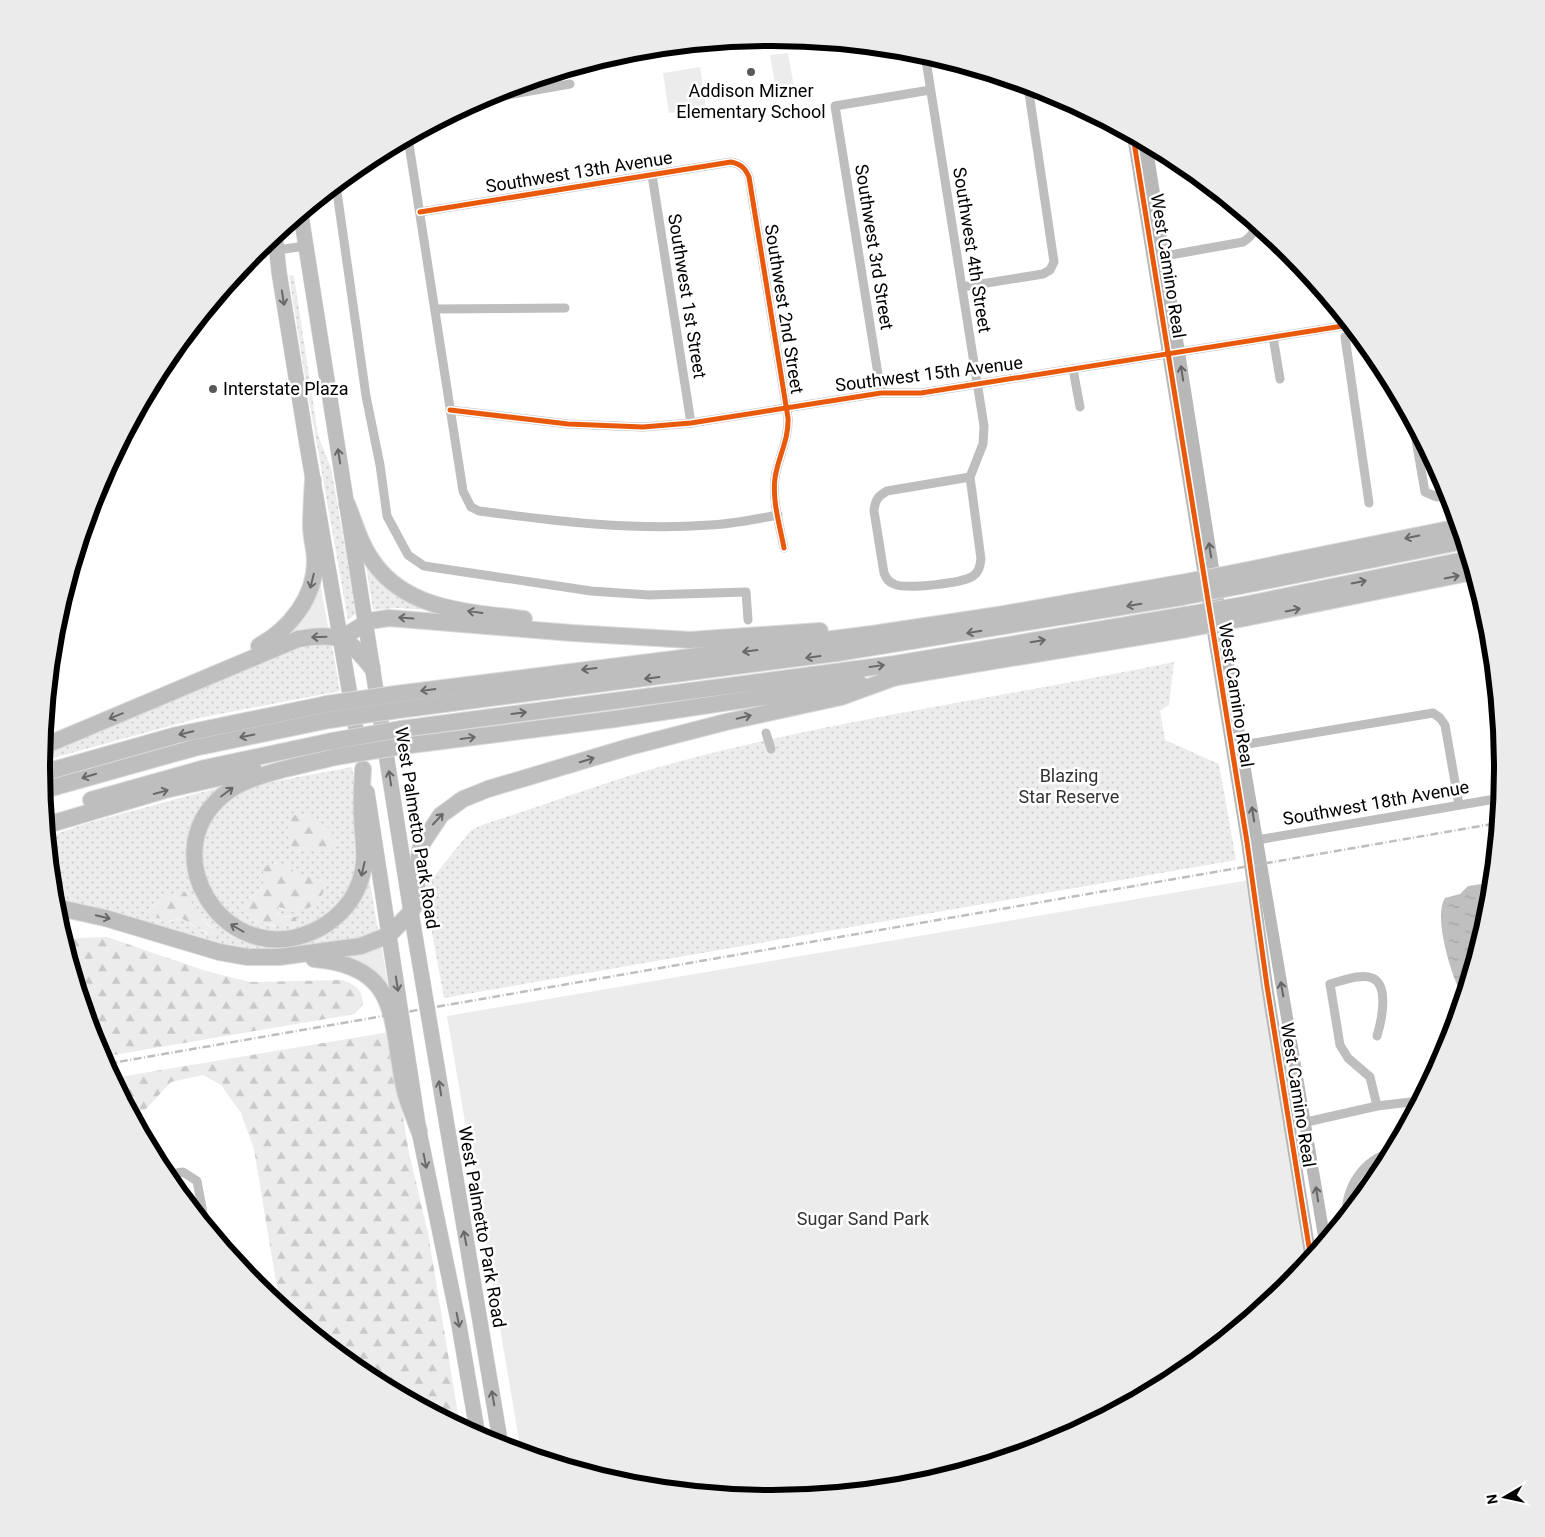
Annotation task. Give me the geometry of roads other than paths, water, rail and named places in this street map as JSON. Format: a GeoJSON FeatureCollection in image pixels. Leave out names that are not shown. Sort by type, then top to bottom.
{"type":"FeatureCollection","features":[{"type":"Feature","properties":{"kind":"highway"},"geometry":{"type":"LineString","coordinates":[[161,698],[263,644],[280,631],[299,611],[309,592],[315,563],[311,528],[313,480]]}},
{"type":"Feature","properties":{"kind":"highway"},"geometry":{"type":"LineString","coordinates":[[347,504],[361,540],[373,562],[393,583],[418,599],[453,609],[578,626],[609,635]]}},
{"type":"Feature","properties":{"kind":"highway"},"geometry":{"type":"LineString","coordinates":[[1239,579],[1453,528]]}},
{"type":"Feature","properties":{"kind":"highway"},"geometry":{"type":"LineString","coordinates":[[397,702],[846,652],[1239,579],[1458,542]]}},
{"type":"Feature","properties":{"kind":"highway"},"geometry":{"type":"LineString","coordinates":[[1244,612],[1463,560]]}},
{"type":"Feature","properties":{"kind":"highway"},"geometry":{"type":"LineString","coordinates":[[52,812],[196,770],[313,744],[333,749],[403,746],[615,719],[896,677],[1186,622],[1467,573]]}},
{"type":"Feature","properties":{"kind":"highway"},"geometry":{"type":"LineString","coordinates":[[342,638],[365,622],[378,618],[400,618],[609,635],[690,640],[731,639],[869,626],[959,613],[1040,607],[1181,590]]}},
{"type":"Feature","properties":{"kind":"highway"},"geometry":{"type":"LineString","coordinates":[[50,771],[149,742],[233,722],[328,713],[964,621],[1040,607]]}},
{"type":"Feature","properties":{"kind":"highway"},"geometry":{"type":"LineString","coordinates":[[363,769],[362,820],[366,857],[356,890],[343,910],[319,929],[294,938],[262,938],[233,926],[208,902],[196,872],[196,839],[205,816],[217,801],[237,785],[252,779],[333,749],[401,729],[895,664],[1186,622]]}},
{"type":"Feature","properties":{"kind":"highway"},"geometry":{"type":"LineString","coordinates":[[51,743],[289,642],[315,637],[342,638],[356,648],[372,668]]}},
{"type":"Feature","properties":{"kind":"highway"},"geometry":{"type":"LineString","coordinates":[[279,957],[351,948],[389,936],[411,912],[418,899],[416,876],[421,845],[441,815],[463,799],[488,789],[629,747],[735,720],[840,697],[896,677]]}},
{"type":"Feature","properties":{"kind":"highway"},"geometry":{"type":"LineString","coordinates":[[51,788],[328,713]]}},
{"type":"Feature","properties":{"kind":"highway"},"geometry":{"type":"LineString","coordinates":[[221,777],[313,744]]}},
{"type":"Feature","properties":{"kind":"highway"},"geometry":{"type":"LineString","coordinates":[[53,823],[130,800],[221,777],[305,760],[333,749]]}},
{"type":"Feature","properties":{"kind":"highway"},"geometry":{"type":"LineString","coordinates":[[64,909],[121,922],[232,955],[279,957],[342,964],[359,970],[380,988],[391,1006],[404,1089],[419,1131]]}},
{"type":"Feature","properties":{"kind":"main road","name":"West Palmetto Park Road"},"geometry":{"type":"LineString","coordinates":[[302,220],[411,912],[500,1437]]}},
{"type":"Feature","properties":{"kind":"main road"},"geometry":{"type":"LineString","coordinates":[[276,244],[313,480],[342,638],[419,1131],[459,1326],[476,1427]]}},
{"type":"Feature","properties":{"kind":"street","name":"Southwest 4th Street"},"geometry":{"type":"LineString","coordinates":[[926,63],[985,435],[970,477]]}},
{"type":"Feature","properties":{"kind":"street"},"geometry":{"type":"LineString","coordinates":[[517,93],[570,84]]}},
{"type":"Feature","properties":{"kind":"street","name":"Southwest 3rd Street"},"geometry":{"type":"LineString","coordinates":[[881,392],[835,106],[930,90]]}},
{"type":"Feature","properties":{"kind":"street"},"geometry":{"type":"LineString","coordinates":[[962,287],[1043,274],[1050,270],[1054,262],[1055,254],[1029,94]]}},
{"type":"Feature","properties":{"kind":"street","name":"West Camino Real"},"geometry":{"type":"LineString","coordinates":[[1135,143],[1158,257],[1174,354],[1236,747],[1267,986],[1310,1251]]}},
{"type":"Feature","properties":{"kind":"street"},"geometry":{"type":"LineString","coordinates":[[409,144],[463,491],[468,504],[479,511],[587,524],[690,526],[778,515]]}},
{"type":"Feature","properties":{"kind":"street","name":"West Camino Real"},"geometry":{"type":"LineString","coordinates":[[1147,151],[1158,257]]}},
{"type":"Feature","properties":{"kind":"street","name":"Southwest 13th Avenue"},"geometry":{"type":"LineString","coordinates":[[420,212],[731,162],[742,166]]}},
{"type":"Feature","properties":{"kind":"street","name":"Southwest 2nd Street"},"geometry":{"type":"LineString","coordinates":[[742,166],[749,177],[786,408],[788,435],[775,480],[778,515],[784,548]]}},
{"type":"Feature","properties":{"kind":"street","name":"Southwest 1st Street"},"geometry":{"type":"LineString","coordinates":[[652,175],[691,423]]}},
{"type":"Feature","properties":{"kind":"street"},"geometry":{"type":"LineString","coordinates":[[1158,257],[1243,242],[1252,234],[1253,229]]}},
{"type":"Feature","properties":{"kind":"street"},"geometry":{"type":"LineString","coordinates":[[277,243],[306,246]]}},
{"type":"Feature","properties":{"kind":"street"},"geometry":{"type":"LineString","coordinates":[[435,310],[565,308]]}},
{"type":"Feature","properties":{"kind":"street","name":"Southwest 15th Avenue"},"geometry":{"type":"LineString","coordinates":[[450,410],[595,426],[642,427],[691,423],[881,392],[921,393],[1343,326]]}},
{"type":"Feature","properties":{"kind":"street"},"geometry":{"type":"LineString","coordinates":[[1273,337],[1280,379]]}},
{"type":"Feature","properties":{"kind":"street"},"geometry":{"type":"LineString","coordinates":[[1073,369],[1080,407]]}},
{"type":"Feature","properties":{"kind":"street"},"geometry":{"type":"LineString","coordinates":[[1416,441],[1425,492],[1437,497],[1442,496]]}},
{"type":"Feature","properties":{"kind":"street"},"geometry":{"type":"LineString","coordinates":[[970,477],[981,559],[980,567],[976,574],[969,579],[945,583],[902,586],[895,585],[888,580],[884,573],[874,511],[875,502],[879,495],[887,491],[970,477]]}},
{"type":"Feature","properties":{"kind":"street"},"geometry":{"type":"LineString","coordinates":[[1236,747],[1425,713],[1437,716],[1445,725],[1459,805]]}},
{"type":"Feature","properties":{"kind":"street","name":"West Camino Real"},"geometry":{"type":"LineString","coordinates":[[1236,747],[1257,840],[1324,1235]]}},
{"type":"Feature","properties":{"kind":"street","name":"Southwest 18th Avenue"},"geometry":{"type":"LineString","coordinates":[[1257,840],[1494,799]]}},
{"type":"Feature","properties":{"kind":"street"},"geometry":{"type":"LineString","coordinates":[[1376,1036],[1383,1017],[1381,989],[1377,982],[1373,978],[1363,976],[1330,984],[1340,1045],[1348,1058],[1365,1070],[1370,1077],[1377,1106]]}},
{"type":"Feature","properties":{"kind":"street"},"geometry":{"type":"LineString","coordinates":[[1289,1126],[1377,1106],[1413,1102]]}},
{"type":"Feature","properties":{"kind":"street"},"geometry":{"type":"LineString","coordinates":[[1347,1205],[1357,1176],[1374,1160],[1381,1157]]}},
{"type":"Feature","properties":{"kind":"street"},"geometry":{"type":"LineString","coordinates":[[174,1173],[182,1172],[191,1175],[197,1181],[203,1211]]}},
{"type":"Feature","properties":{"kind":"water"},"geometry":{"type":"Polygon","coordinates":[[[1485,884],[1470,955],[1459,990],[1448,960],[1441,918],[1445,898],[1460,894],[1468,886],[1485,884]]]}},
{"type":"Feature","properties":{"kind":"waterway"},"geometry":{"type":"LineString","coordinates":[[337,193],[366,396],[380,465],[387,516],[408,555],[424,566],[591,591],[649,595],[746,592],[748,620]]}},
{"type":"Feature","properties":{"kind":"waterway"},"geometry":{"type":"LineString","coordinates":[[1345,337],[1369,503]]}},
{"type":"Feature","properties":{"kind":"waterway"},"geometry":{"type":"LineString","coordinates":[[766,733],[771,749]]}},
{"type":"Feature","properties":{"kind":"railway"},"geometry":{"type":"LineString","coordinates":[[113,1063],[1492,824]]}},
{"type":"Feature","properties":{"kind":"place","name":"Addison Mizner Elementary School"},"geometry":{"type":"Point","coordinates":[751,72]}},
{"type":"Feature","properties":{"kind":"place","name":"Interstate Plaza"},"geometry":{"type":"Point","coordinates":[213,389]}},
{"type":"Feature","properties":{"kind":"park label","name":"Blazing Star Reserve"},"geometry":{"type":"Point","coordinates":[1069,786]}},
{"type":"Feature","properties":{"kind":"park label","name":"Sugar Sand Park"},"geometry":{"type":"Point","coordinates":[863,1219]}}]}
